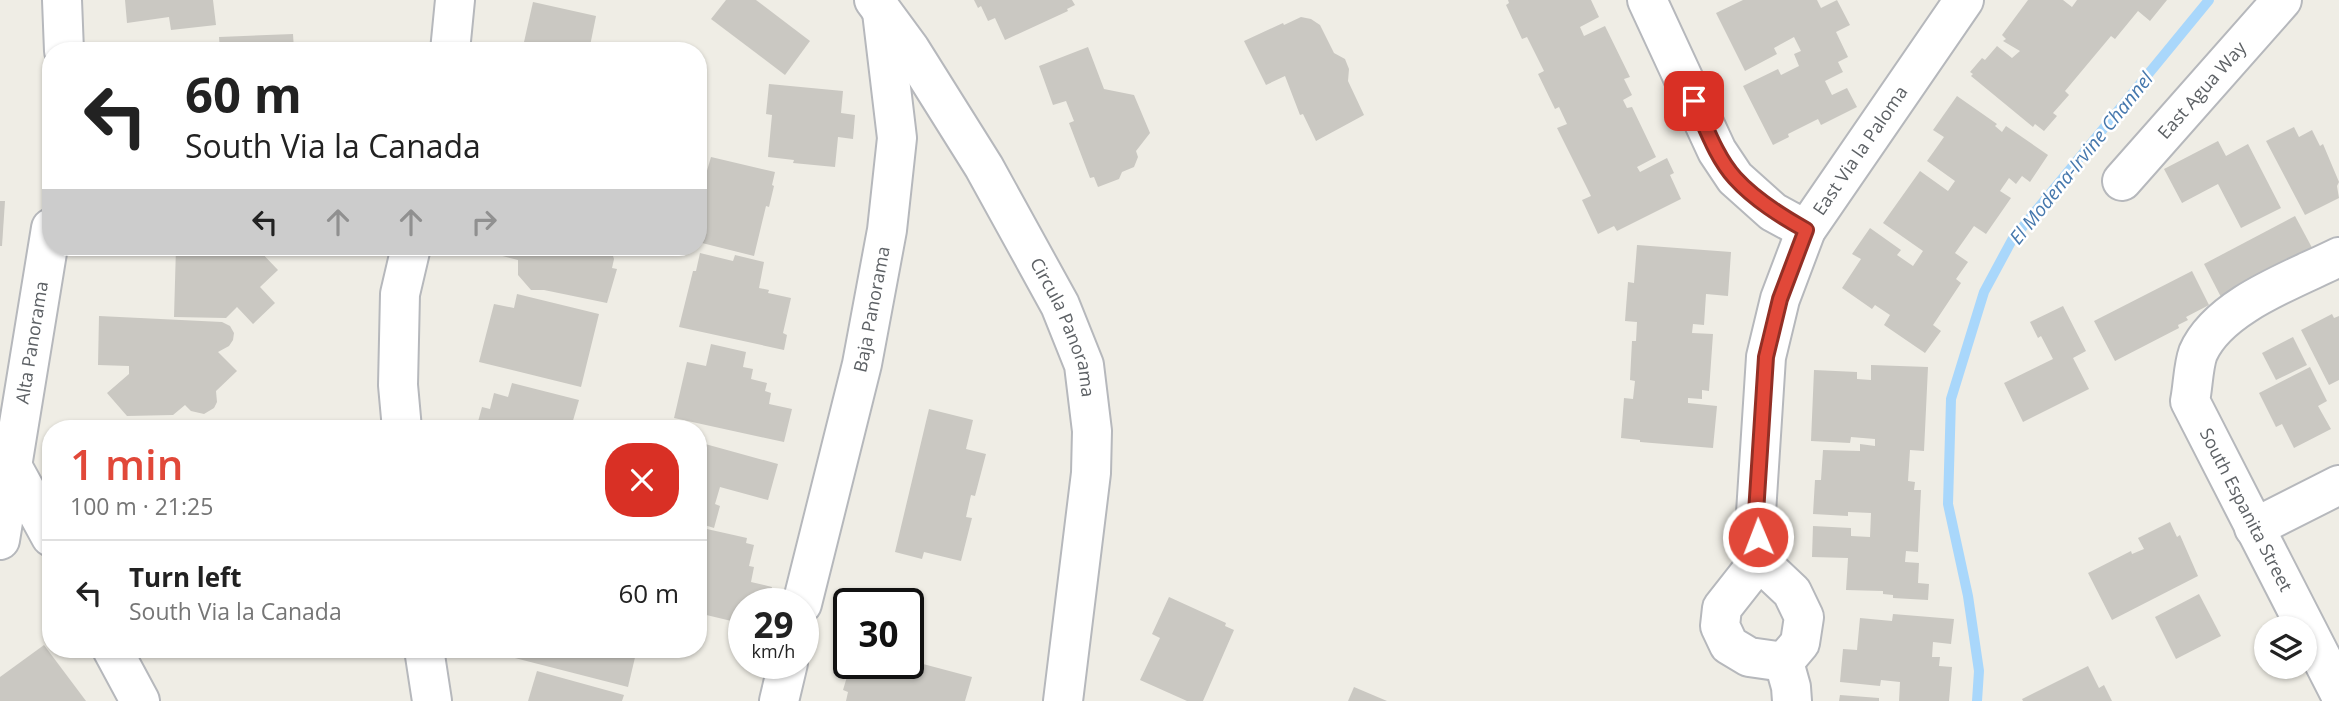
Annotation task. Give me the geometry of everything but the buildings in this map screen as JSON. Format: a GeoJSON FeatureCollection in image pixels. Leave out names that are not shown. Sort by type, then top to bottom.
{"type":"FeatureCollection","features":[{"type":"Feature","properties":{"kind":"street"},"geometry":{"type":"LineString","coordinates":[[62,0],[64,42]]}},
{"type":"Feature","properties":{"kind":"street"},"geometry":{"type":"LineString","coordinates":[[451,42],[455,0]]}},
{"type":"Feature","properties":{"kind":"street"},"geometry":{"type":"LineString","coordinates":[[1647,0],[1717,151],[1735,178],[1773,212],[1806,230]]}},
{"type":"Feature","properties":{"kind":"street","name":"East Via la Paloma"},"geometry":{"type":"LineString","coordinates":[[1759,561],[1756,513],[1766,357],[1780,299],[1806,230],[1964,0]]}},
{"type":"Feature","properties":{"kind":"street","name":"East Agua Way"},"geometry":{"type":"LineString","coordinates":[[2122,181],[2281,0]]}},
{"type":"Feature","properties":{"kind":"street","name":"Baja Panorama"},"geometry":{"type":"LineString","coordinates":[[806,588],[862,364],[887,230],[897,138],[878,5]]}},
{"type":"Feature","properties":{"kind":"street","name":"Circula Panorama"},"geometry":{"type":"LineString","coordinates":[[878,5],[910,49],[984,167],[1057,299],[1084,365],[1092,431],[1091,473],[1063,701]]}},
{"type":"Feature","properties":{"kind":"street","name":"Alta Panorama"},"geometry":{"type":"LineString","coordinates":[[0,540],[46,256]]}},
{"type":"Feature","properties":{"kind":"street"},"geometry":{"type":"LineString","coordinates":[[401,420],[398,385],[400,295],[409,256]]}},
{"type":"Feature","properties":{"kind":"street","name":"South Espanita Street"},"geometry":{"type":"LineString","coordinates":[[2339,257],[2250,301],[2230,315],[2212,333],[2198,354],[2190,401],[2339,692]]}},
{"type":"Feature","properties":{"kind":"street"},"geometry":{"type":"LineString","coordinates":[[11,464],[42,521]]}},
{"type":"Feature","properties":{"kind":"street"},"geometry":{"type":"LineString","coordinates":[[2254,528],[2339,485]]}},
{"type":"Feature","properties":{"kind":"street"},"geometry":{"type":"LineString","coordinates":[[1759,561],[1792,592],[1804,617],[1800,643],[1784,662],[1749,657],[1729,645],[1720,626],[1722,608],[1759,561]]}},
{"type":"Feature","properties":{"kind":"street"},"geometry":{"type":"LineString","coordinates":[[117,658],[140,701]]}},
{"type":"Feature","properties":{"kind":"street"},"geometry":{"type":"LineString","coordinates":[[426,658],[432,701]]}},
{"type":"Feature","properties":{"kind":"street"},"geometry":{"type":"LineString","coordinates":[[1784,662],[1792,701]]}},
{"type":"Feature","properties":{"kind":"street"},"geometry":{"type":"LineString","coordinates":[[779,701],[784,679]]}},
{"type":"Feature","properties":{"kind":"waterway","name":"El Modena-Irvine Channel"},"geometry":{"type":"LineString","coordinates":[[1977,701],[1979,671],[1968,596],[1948,504],[1951,399],[1984,292],[2012,240],[2209,0]]}},
{"type":"Feature","properties":{"kind":"route"},"geometry":{"type":"LineString","coordinates":[[1694,101],[1717,151],[1735,178],[1773,212],[1806,230],[1780,299],[1766,357],[1756,513],[1758,537]]}}]}
